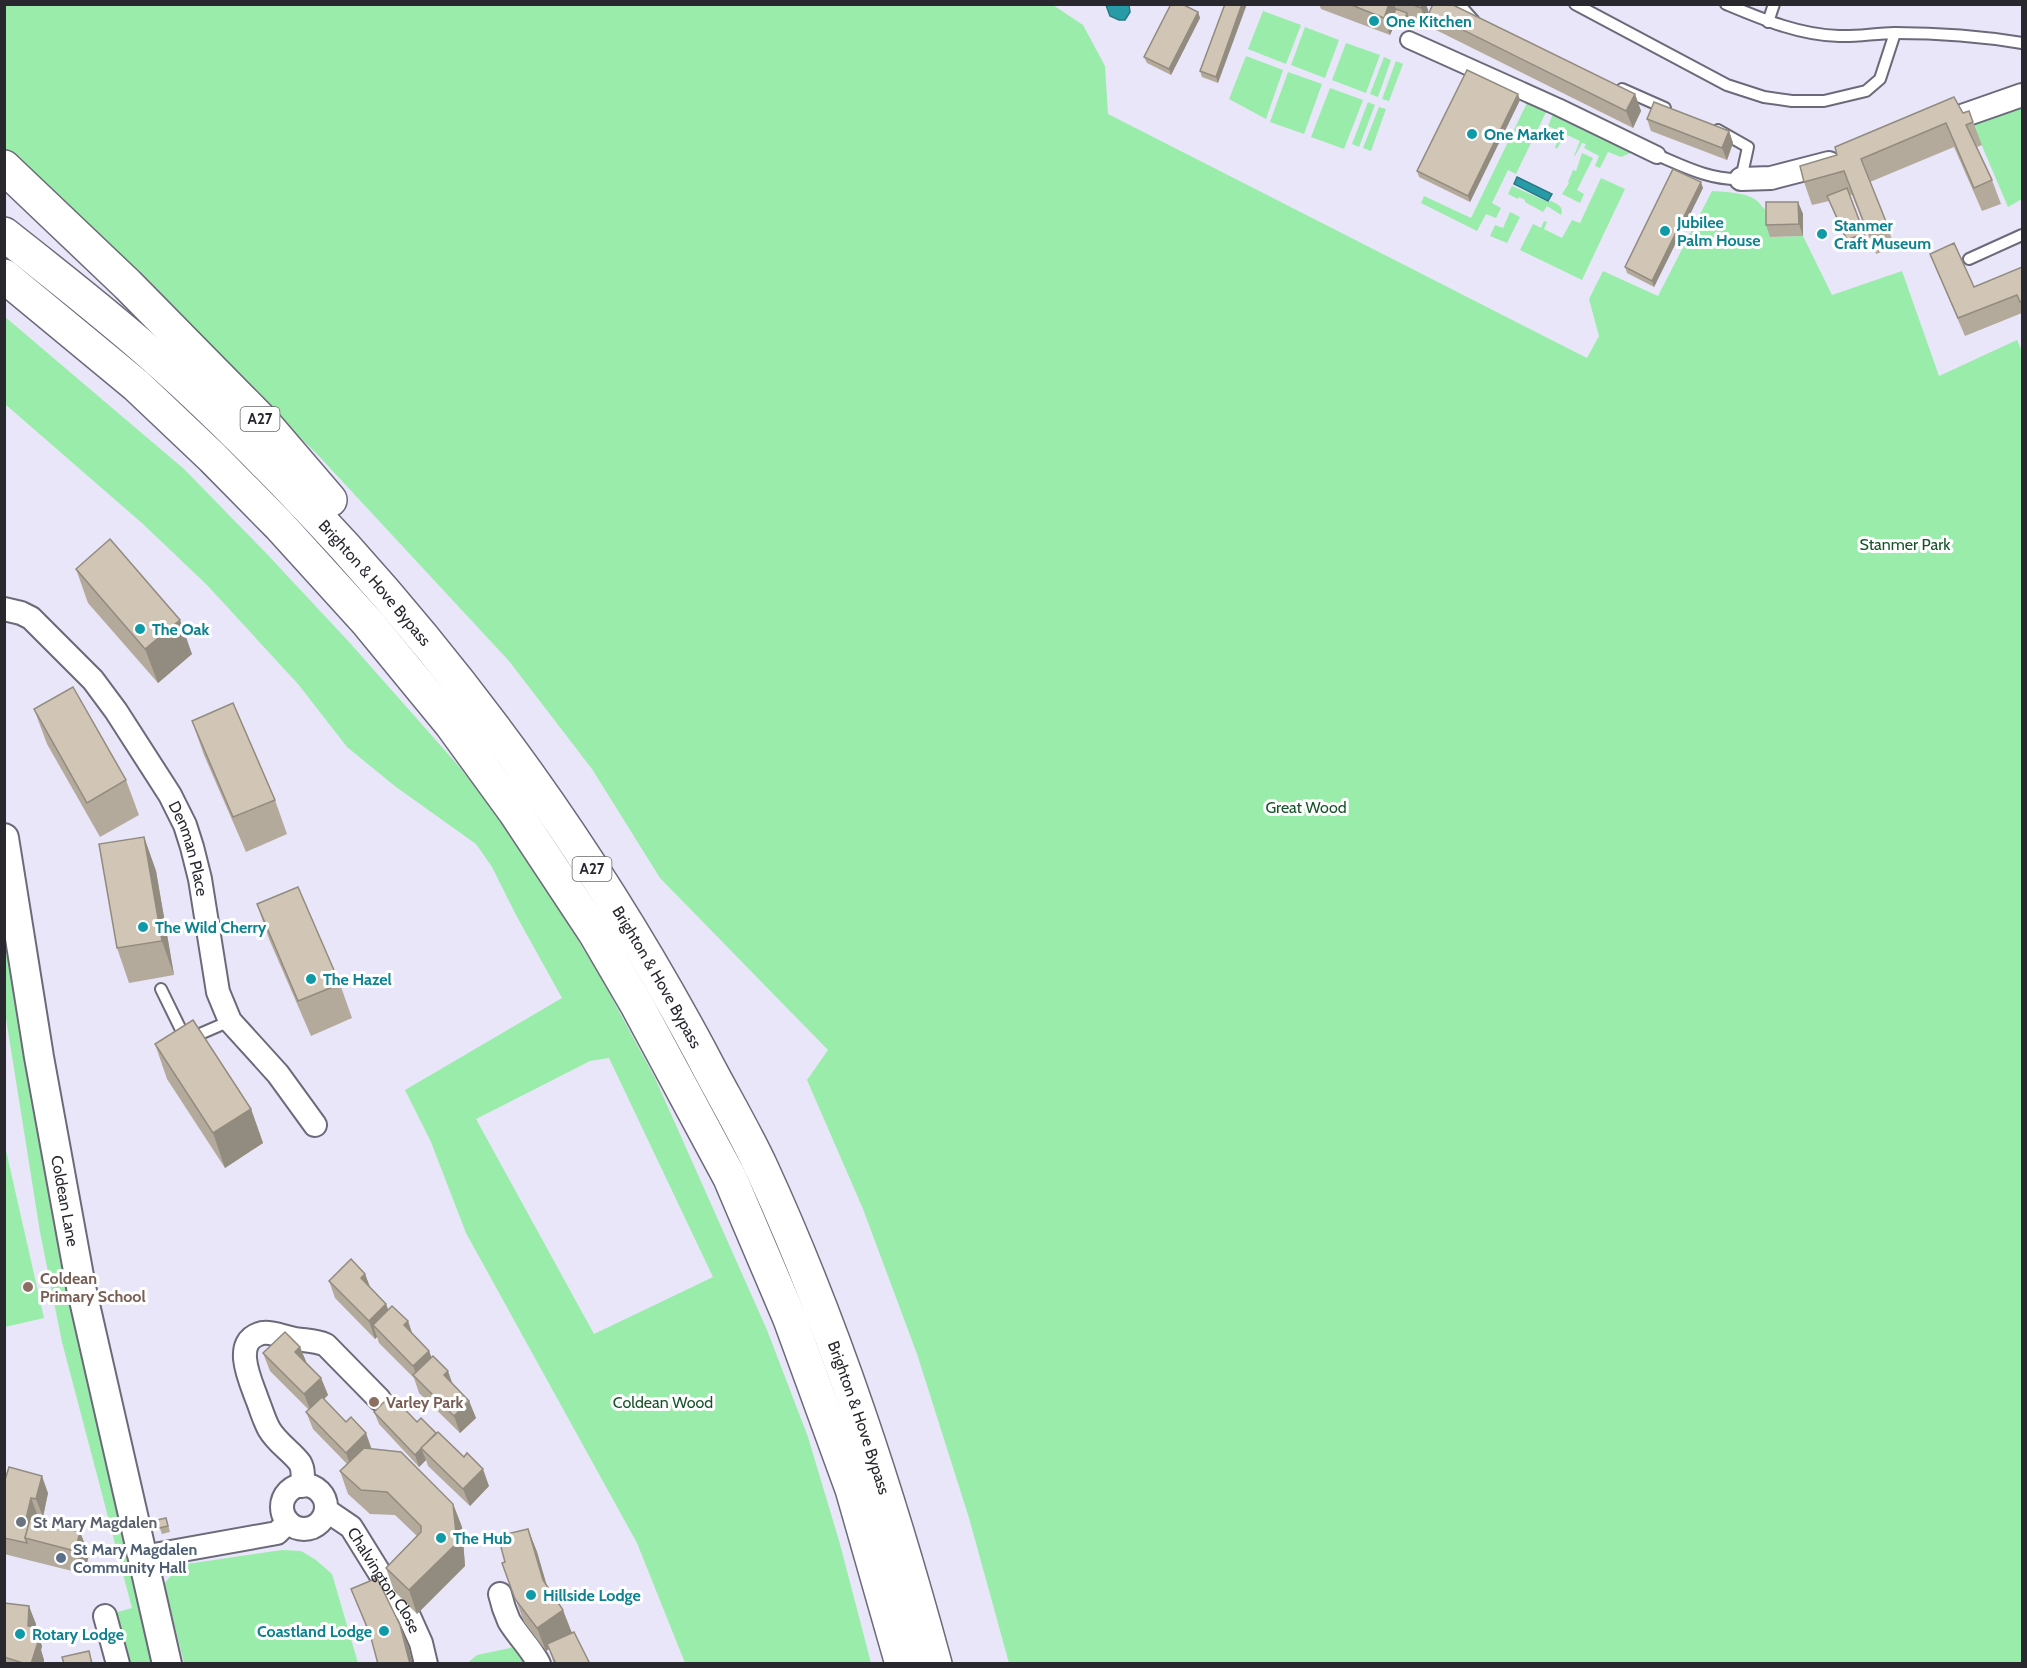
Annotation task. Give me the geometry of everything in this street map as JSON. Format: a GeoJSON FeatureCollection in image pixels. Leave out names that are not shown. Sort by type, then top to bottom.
{"type":"FeatureCollection","features":[{"type":"Feature","properties":{"kind":"highway","name":"A27"},"geometry":{"type":"LineString","coordinates":[[4,167],[128,285],[264,423],[407,591],[476,703]]}},
{"type":"Feature","properties":{"kind":"highway","name":"Brighton & Hove Bypass"},"geometry":{"type":"LineString","coordinates":[[4,234],[160,362],[239,436],[303,501],[393,602],[476,703],[542,793],[622,914],[668,993],[761,1167],[820,1307],[881,1476],[935,1664]]}},
{"type":"Feature","properties":{"kind":"highway","name":"Brighton & Hove Bypass"},"geometry":{"type":"LineString","coordinates":[[4,276],[136,385],[213,458],[279,525],[368,623],[451,724],[515,812],[595,933],[637,1005],[730,1178],[790,1319],[852,1489],[902,1664]]}},
{"type":"Feature","properties":{"kind":"street"},"geometry":{"type":"LineString","coordinates":[[1409,40],[1558,107],[1657,155]]}},
{"type":"Feature","properties":{"kind":"street"},"geometry":{"type":"LineString","coordinates":[[1926,129],[2022,95]]}},
{"type":"Feature","properties":{"kind":"street"},"geometry":{"type":"LineString","coordinates":[[1741,179],[1760,179],[1788,174],[1850,155]]}},
{"type":"Feature","properties":{"kind":"street","name":"Denman Place"},"geometry":{"type":"LineString","coordinates":[[4,609],[31,618],[93,680],[116,711],[170,795],[185,825],[192,847],[200,879],[218,992],[230,1021],[278,1074],[315,1125]]}},
{"type":"Feature","properties":{"kind":"street","name":"Coldean Lane"},"geometry":{"type":"LineString","coordinates":[[4,838],[39,1057],[81,1287],[167,1664]]}},
{"type":"Feature","properties":{"kind":"street"},"geometry":{"type":"LineString","coordinates":[[326,1510],[320,1522],[307,1529],[300,1529],[288,1522],[282,1510],[285,1496],[302,1486],[303,1475],[300,1464],[276,1440],[267,1426],[247,1371],[244,1360],[245,1349],[253,1337],[264,1333],[304,1341],[315,1340],[326,1345],[379,1399]]}},
{"type":"Feature","properties":{"kind":"street","name":"Chalvington Close"},"geometry":{"type":"LineString","coordinates":[[302,1486],[315,1488],[320,1492],[326,1504],[326,1510],[351,1527],[408,1614],[421,1643],[426,1664]]}},
{"type":"Feature","properties":{"kind":"street"},"geometry":{"type":"LineString","coordinates":[[143,1557],[277,1533],[288,1522]]}},
{"type":"Feature","properties":{"kind":"street"},"geometry":{"type":"LineString","coordinates":[[500,1594],[510,1622],[539,1664]]}},
{"type":"Feature","properties":{"kind":"street"},"geometry":{"type":"LineString","coordinates":[[105,1617],[118,1664]]}},
{"type":"Feature","properties":{"kind":"lane"},"geometry":{"type":"LineString","coordinates":[[1459,4],[1475,21],[1484,26]]}},
{"type":"Feature","properties":{"kind":"lane"},"geometry":{"type":"LineString","coordinates":[[1575,4],[1727,85],[1764,97],[1792,101],[1824,101],[1866,91],[1880,79],[1895,33]]}},
{"type":"Feature","properties":{"kind":"lane"},"geometry":{"type":"LineString","coordinates":[[1726,4],[1768,22],[1805,32],[1837,36],[1895,33],[1983,37],[2022,43]]}},
{"type":"Feature","properties":{"kind":"lane"},"geometry":{"type":"LineString","coordinates":[[1768,22],[1774,4]]}},
{"type":"Feature","properties":{"kind":"lane"},"geometry":{"type":"LineString","coordinates":[[1609,84],[1680,114]]}},
{"type":"Feature","properties":{"kind":"lane"},"geometry":{"type":"LineString","coordinates":[[1657,155],[1707,176],[1724,180],[1741,179],[1748,147],[1712,127]]}},
{"type":"Feature","properties":{"kind":"lane"},"geometry":{"type":"LineString","coordinates":[[1969,259],[2022,235]]}},
{"type":"Feature","properties":{"kind":"lane"},"geometry":{"type":"LineString","coordinates":[[161,989],[186,1040],[230,1021]]}},
{"type":"Feature","properties":{"kind":"green space","name":"Great Wood"},"geometry":{"type":"Polygon","coordinates":[[[4,5],[1053,5],[1083,25],[1105,66],[1108,114],[1587,358],[1599,336],[1589,299],[1603,271],[1658,296],[1712,191],[1740,194],[1756,200],[1770,214],[1771,237],[1803,236],[1832,295],[1902,271],[1939,376],[2017,340],[2022,351],[2022,1663],[1009,1663],[969,1518],[917,1354],[863,1209],[807,1080],[828,1050],[660,878],[592,769],[509,661],[316,453],[5,153],[4,5]]]}},
{"type":"Feature","properties":{"kind":"green space"},"geometry":{"type":"Polygon","coordinates":[[[1263,11],[1301,25],[1286,64],[1248,49],[1263,11]]]}},
{"type":"Feature","properties":{"kind":"green space"},"geometry":{"type":"Polygon","coordinates":[[[1305,27],[1339,40],[1325,78],[1291,65],[1305,27]]]}},
{"type":"Feature","properties":{"kind":"green space"},"geometry":{"type":"Polygon","coordinates":[[[1346,43],[1380,55],[1366,93],[1332,80],[1346,43]]]}},
{"type":"Feature","properties":{"kind":"green space"},"geometry":{"type":"Polygon","coordinates":[[[1246,56],[1283,70],[1266,119],[1229,99],[1246,56]]]}},
{"type":"Feature","properties":{"kind":"green space"},"geometry":{"type":"Polygon","coordinates":[[[1384,57],[1391,60],[1378,97],[1370,94],[1384,57]]]}},
{"type":"Feature","properties":{"kind":"green space"},"geometry":{"type":"Polygon","coordinates":[[[1396,61],[1403,64],[1389,101],[1382,99],[1396,61]]]}},
{"type":"Feature","properties":{"kind":"green space"},"geometry":{"type":"Polygon","coordinates":[[[1288,72],[1322,84],[1304,134],[1270,122],[1288,72]]]}},
{"type":"Feature","properties":{"kind":"green space"},"geometry":{"type":"Polygon","coordinates":[[[1330,88],[1363,100],[1344,149],[1311,137],[1330,88]]]}},
{"type":"Feature","properties":{"kind":"green space"},"geometry":{"type":"Polygon","coordinates":[[[2022,100],[2022,199],[2008,207],[1971,120],[2022,100]]]}},
{"type":"Feature","properties":{"kind":"green space"},"geometry":{"type":"Polygon","coordinates":[[[1528,101],[1547,110],[1516,174],[1508,170],[1492,203],[1501,208],[1496,218],[1486,214],[1477,231],[1421,203],[1424,196],[1471,218],[1528,101]]]}},
{"type":"Feature","properties":{"kind":"green space"},"geometry":{"type":"Polygon","coordinates":[[[1368,102],[1375,105],[1359,147],[1352,144],[1368,102]]]}},
{"type":"Feature","properties":{"kind":"green space"},"geometry":{"type":"Polygon","coordinates":[[[1379,107],[1386,109],[1371,151],[1363,148],[1379,107]]]}},
{"type":"Feature","properties":{"kind":"green space"},"geometry":{"type":"Polygon","coordinates":[[[1553,114],[1633,152],[1621,157],[1608,152],[1600,168],[1595,166],[1599,156],[1584,148],[1586,144],[1582,143],[1574,156],[1580,141],[1565,134],[1557,149],[1555,147],[1562,132],[1548,126],[1553,114]]]}},
{"type":"Feature","properties":{"kind":"green space"},"geometry":{"type":"Polygon","coordinates":[[[1582,153],[1593,158],[1577,190],[1584,194],[1580,203],[1562,194],[1573,170],[1576,171],[1582,153]]]}},
{"type":"Feature","properties":{"kind":"green space"},"geometry":{"type":"Polygon","coordinates":[[[1601,178],[1625,189],[1582,280],[1520,250],[1533,224],[1541,228],[1544,221],[1547,222],[1544,229],[1562,238],[1572,220],[1580,223],[1601,178]]]}},
{"type":"Feature","properties":{"kind":"green space"},"geometry":{"type":"Polygon","coordinates":[[[1512,186],[1548,202],[1556,203],[1561,208],[1561,215],[1547,206],[1543,212],[1525,200],[1508,194],[1512,186]]]}},
{"type":"Feature","properties":{"kind":"green space"},"geometry":{"type":"Polygon","coordinates":[[[1510,212],[1520,217],[1507,243],[1490,236],[1495,225],[1503,228],[1510,212]]]}},
{"type":"Feature","properties":{"kind":"green space","name":"Coldean Wood"},"geometry":{"type":"Polygon","coordinates":[[[4,316],[184,469],[350,643],[490,805],[547,890],[600,976],[655,1078],[767,1330],[808,1437],[840,1544],[871,1663],[685,1663],[637,1543],[466,1233],[431,1142],[405,1090],[562,998],[492,867],[476,844],[396,787],[347,747],[298,684],[207,585],[143,524],[5,404],[4,316]],[[609,1058],[590,1061],[476,1119],[594,1334],[713,1277],[609,1058]]]}},
{"type":"Feature","properties":{"kind":"green space"},"geometry":{"type":"Polygon","coordinates":[[[4,906],[158,1663],[107,1663],[97,1618],[132,1608],[62,1342],[40,1232],[5,1012],[4,906]]]}},
{"type":"Feature","properties":{"kind":"green space"},"geometry":{"type":"Polygon","coordinates":[[[5,1146],[44,1318],[4,1327],[5,1146]]]}},
{"type":"Feature","properties":{"kind":"green space"},"geometry":{"type":"Polygon","coordinates":[[[282,1550],[301,1551],[332,1574],[358,1663],[184,1663],[164,1584],[180,1565],[282,1550]]]}},
{"type":"Feature","properties":{"kind":"green space"},"geometry":{"type":"Polygon","coordinates":[[[519,1646],[531,1664],[466,1664],[477,1655],[519,1646]]]}},
{"type":"Feature","properties":{"kind":"water"},"geometry":{"type":"Polygon","coordinates":[[[1106,5],[1129,5],[1130,12],[1125,20],[1119,20],[1110,16],[1106,5]]]}},
{"type":"Feature","properties":{"kind":"water"},"geometry":{"type":"Polygon","coordinates":[[[1517,177],[1552,194],[1548,201],[1514,184],[1517,177]]]}},
{"type":"Feature","properties":{"kind":"building"},"geometry":{"type":"Polygon","coordinates":[[[1171,4],[1182,4],[1198,12],[1169,69],[1144,57],[1171,4]]]}},
{"type":"Feature","properties":{"kind":"building"},"geometry":{"type":"Polygon","coordinates":[[[1225,4],[1242,4],[1216,77],[1200,71],[1225,4]]]}},
{"type":"Feature","properties":{"kind":"building"},"geometry":{"type":"Polygon","coordinates":[[[1349,4],[1389,4],[1384,18],[1349,4]]]}},
{"type":"Feature","properties":{"kind":"building"},"geometry":{"type":"Polygon","coordinates":[[[1433,4],[1451,4],[1635,94],[1626,111],[1429,13],[1433,4]]]}},
{"type":"Feature","properties":{"kind":"building"},"geometry":{"type":"Polygon","coordinates":[[[1396,9],[1407,13],[1404,22],[1392,18],[1396,9]]]}},
{"type":"Feature","properties":{"kind":"building","name":"One Market"},"geometry":{"type":"Polygon","coordinates":[[[1467,70],[1518,94],[1468,196],[1417,171],[1467,70]]]}},
{"type":"Feature","properties":{"kind":"building"},"geometry":{"type":"Polygon","coordinates":[[[1954,97],[1963,113],[1969,111],[1973,122],[1966,125],[1992,180],[1974,188],[1946,123],[1861,159],[1887,224],[1867,231],[1844,171],[1804,182],[1800,166],[1837,155],[1835,147],[1954,97]]]}},
{"type":"Feature","properties":{"kind":"building"},"geometry":{"type":"Polygon","coordinates":[[[1654,102],[1729,131],[1722,148],[1647,119],[1654,102]]]}},
{"type":"Feature","properties":{"kind":"building","name":"Jubilee Palm House"},"geometry":{"type":"Polygon","coordinates":[[[1673,169],[1701,182],[1652,281],[1625,267],[1673,169]]]}},
{"type":"Feature","properties":{"kind":"building"},"geometry":{"type":"Polygon","coordinates":[[[1847,188],[1864,233],[1847,240],[1827,196],[1847,188]]]}},
{"type":"Feature","properties":{"kind":"building"},"geometry":{"type":"Polygon","coordinates":[[[1766,202],[1798,202],[1799,224],[1766,225],[1766,202]]]}},
{"type":"Feature","properties":{"kind":"building"},"geometry":{"type":"Polygon","coordinates":[[[1954,243],[1974,287],[2022,267],[2022,301],[2020,302],[2017,295],[1958,318],[1930,254],[1954,243]]]}},
{"type":"Feature","properties":{"kind":"building"},"geometry":{"type":"Polygon","coordinates":[[[110,539],[180,620],[145,649],[76,569],[110,539]]]}},
{"type":"Feature","properties":{"kind":"building"},"geometry":{"type":"Polygon","coordinates":[[[73,687],[126,780],[87,803],[34,709],[73,687]]]}},
{"type":"Feature","properties":{"kind":"building"},"geometry":{"type":"Polygon","coordinates":[[[233,703],[275,800],[233,817],[192,721],[233,703]]]}},
{"type":"Feature","properties":{"kind":"building"},"geometry":{"type":"Polygon","coordinates":[[[144,837],[162,941],[117,948],[99,844],[144,837]]]}},
{"type":"Feature","properties":{"kind":"building","name":"The Hazel"},"geometry":{"type":"Polygon","coordinates":[[[298,887],[340,984],[298,1001],[257,904],[298,887]]]}},
{"type":"Feature","properties":{"kind":"building"},"geometry":{"type":"Polygon","coordinates":[[[193,1020],[251,1109],[213,1133],[155,1044],[193,1020]]]}},
{"type":"Feature","properties":{"kind":"building"},"geometry":{"type":"Polygon","coordinates":[[[351,1259],[365,1274],[361,1278],[386,1304],[369,1321],[329,1281],[351,1259]]]}},
{"type":"Feature","properties":{"kind":"building"},"geometry":{"type":"Polygon","coordinates":[[[392,1306],[408,1321],[404,1325],[429,1351],[413,1366],[373,1325],[392,1306]]]}},
{"type":"Feature","properties":{"kind":"building"},"geometry":{"type":"Polygon","coordinates":[[[285,1332],[300,1347],[295,1352],[321,1378],[304,1394],[263,1353],[285,1332]]]}},
{"type":"Feature","properties":{"kind":"building"},"geometry":{"type":"Polygon","coordinates":[[[433,1356],[448,1371],[444,1375],[469,1401],[454,1416],[413,1375],[433,1356]]]}},
{"type":"Feature","properties":{"kind":"building"},"geometry":{"type":"Polygon","coordinates":[[[391,1395],[417,1422],[421,1418],[436,1433],[415,1455],[374,1412],[391,1395]]]}},
{"type":"Feature","properties":{"kind":"building"},"geometry":{"type":"Polygon","coordinates":[[[322,1397],[346,1422],[351,1417],[366,1433],[346,1453],[306,1412],[322,1397]]]}},
{"type":"Feature","properties":{"kind":"building"},"geometry":{"type":"Polygon","coordinates":[[[438,1432],[464,1457],[467,1453],[483,1469],[463,1489],[421,1448],[438,1432]]]}},
{"type":"Feature","properties":{"kind":"building"},"geometry":{"type":"Polygon","coordinates":[[[364,1448],[401,1452],[453,1504],[457,1543],[409,1590],[386,1568],[421,1532],[421,1526],[387,1492],[361,1490],[340,1471],[364,1448]]]}},
{"type":"Feature","properties":{"kind":"building"},"geometry":{"type":"Polygon","coordinates":[[[9,1467],[42,1476],[36,1499],[31,1498],[25,1523],[29,1524],[25,1538],[27,1543],[4,1538],[4,1483],[9,1467]]]}},
{"type":"Feature","properties":{"kind":"building"},"geometry":{"type":"Polygon","coordinates":[[[166,1518],[168,1526],[159,1528],[157,1520],[166,1518]]]}},
{"type":"Feature","properties":{"kind":"building"},"geometry":{"type":"Polygon","coordinates":[[[30,1519],[80,1532],[75,1551],[25,1538],[30,1519]]]}},
{"type":"Feature","properties":{"kind":"building","name":"Hillside Lodge"},"geometry":{"type":"Polygon","coordinates":[[[528,1529],[543,1580],[563,1610],[537,1628],[515,1599],[502,1563],[505,1562],[498,1536],[528,1529]]]}},
{"type":"Feature","properties":{"kind":"building","name":"Coastland Lodge"},"geometry":{"type":"Polygon","coordinates":[[[377,1578],[400,1625],[410,1664],[378,1664],[370,1634],[351,1589],[377,1578]]]}},
{"type":"Feature","properties":{"kind":"building","name":"Rotary Lodge"},"geometry":{"type":"Polygon","coordinates":[[[4,1603],[29,1606],[28,1626],[36,1628],[32,1640],[38,1642],[31,1664],[4,1657],[4,1603]]]}},
{"type":"Feature","properties":{"kind":"building"},"geometry":{"type":"Polygon","coordinates":[[[574,1632],[590,1664],[556,1664],[547,1644],[574,1632]]]}},
{"type":"Feature","properties":{"kind":"building"},"geometry":{"type":"Polygon","coordinates":[[[89,1651],[92,1664],[64,1664],[62,1657],[89,1651]]]}},
{"type":"Feature","properties":{"kind":"place","name":"One Kitchen"},"geometry":{"type":"Point","coordinates":[1374,21]}},
{"type":"Feature","properties":{"kind":"place","name":"One Market"},"geometry":{"type":"Point","coordinates":[1472,134]}},
{"type":"Feature","properties":{"kind":"place","name":"Jubilee Palm House"},"geometry":{"type":"Point","coordinates":[1665,231]}},
{"type":"Feature","properties":{"kind":"place","name":"Stanmer Craft Museum"},"geometry":{"type":"Point","coordinates":[1822,234]}},
{"type":"Feature","properties":{"kind":"place","name":"The Oak"},"geometry":{"type":"Point","coordinates":[140,629]}},
{"type":"Feature","properties":{"kind":"place","name":"The Wild Cherry"},"geometry":{"type":"Point","coordinates":[143,927]}},
{"type":"Feature","properties":{"kind":"place","name":"The Hazel"},"geometry":{"type":"Point","coordinates":[311,979]}},
{"type":"Feature","properties":{"kind":"place","name":"Coldean Primary School"},"geometry":{"type":"Point","coordinates":[28,1287]}},
{"type":"Feature","properties":{"kind":"place","name":"Varley Park"},"geometry":{"type":"Point","coordinates":[374,1402]}},
{"type":"Feature","properties":{"kind":"place","name":"St Mary Magdalen"},"geometry":{"type":"Point","coordinates":[21,1522]}},
{"type":"Feature","properties":{"kind":"place","name":"The Hub"},"geometry":{"type":"Point","coordinates":[441,1538]}},
{"type":"Feature","properties":{"kind":"place","name":"St Mary Magdalen Community Hall"},"geometry":{"type":"Point","coordinates":[61,1558]}},
{"type":"Feature","properties":{"kind":"place","name":"Hillside Lodge"},"geometry":{"type":"Point","coordinates":[531,1595]}},
{"type":"Feature","properties":{"kind":"place","name":"Coastland Lodge"},"geometry":{"type":"Point","coordinates":[384,1631]}},
{"type":"Feature","properties":{"kind":"place","name":"Rotary Lodge"},"geometry":{"type":"Point","coordinates":[20,1634]}},
{"type":"Feature","properties":{"kind":"park label","name":"Stanmer Park"},"geometry":{"type":"Point","coordinates":[1905,544]}}]}
